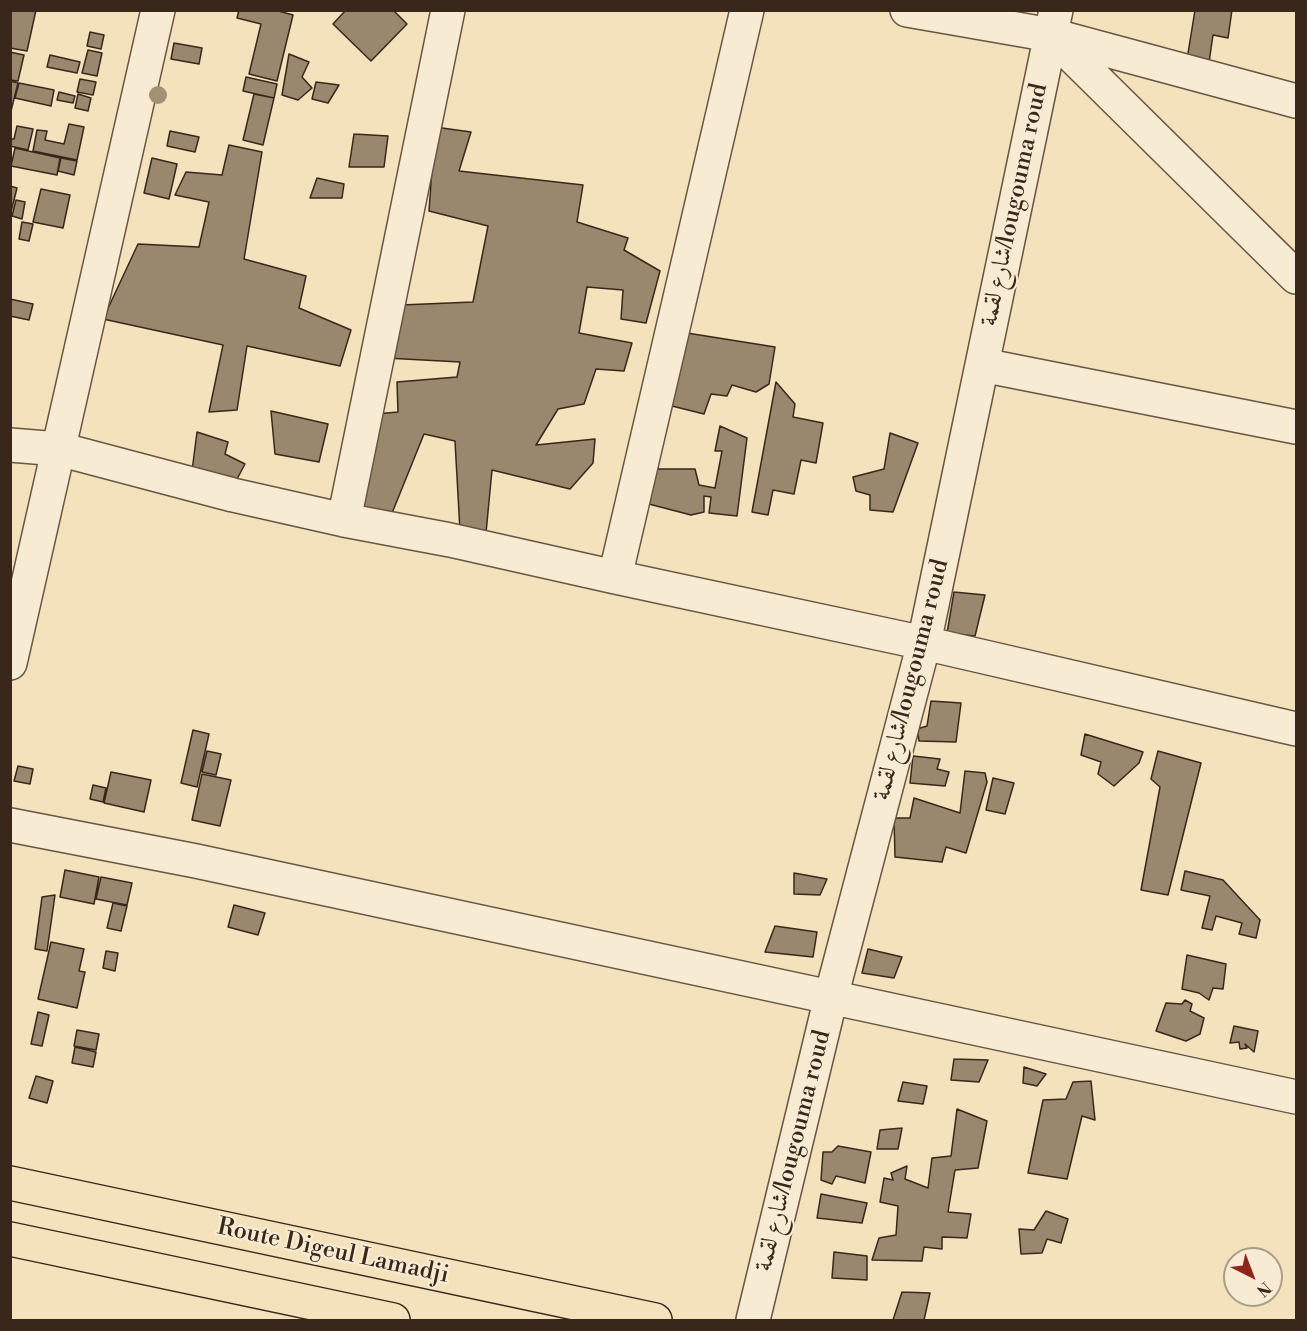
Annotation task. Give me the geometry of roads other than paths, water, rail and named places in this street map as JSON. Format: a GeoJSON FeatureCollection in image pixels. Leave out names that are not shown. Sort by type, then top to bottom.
{"type":"FeatureCollection","features":[{"type":"Feature","properties":{"kind":"main road","name":"Route Digeul Lamadji"},"geometry":{"type":"LineString","coordinates":[[10,1183],[655,1320]]}},
{"type":"Feature","properties":{"kind":"main road"},"geometry":{"type":"LineString","coordinates":[[10,1239],[393,1320]]}},
{"type":"Feature","properties":{"kind":"street"},"geometry":{"type":"LineString","coordinates":[[10,663],[158,10]]}},
{"type":"Feature","properties":{"kind":"street"},"geometry":{"type":"LineString","coordinates":[[344,520],[448,10]]}},
{"type":"Feature","properties":{"kind":"street"},"geometry":{"type":"LineString","coordinates":[[615,577],[747,10]]}},
{"type":"Feature","properties":{"kind":"street"},"geometry":{"type":"LineString","coordinates":[[907,10],[1054,17],[1296,100]]}},
{"type":"Feature","properties":{"kind":"street"},"geometry":{"type":"LineString","coordinates":[[1054,17],[1296,277]]}},
{"type":"Feature","properties":{"kind":"street","name":"شارع لقمة/lougouma roud"},"geometry":{"type":"LineString","coordinates":[[753,1320],[831,997],[924,644],[1054,17]]}},
{"type":"Feature","properties":{"kind":"street"},"geometry":{"type":"LineString","coordinates":[[982,365],[1296,427]]}},
{"type":"Feature","properties":{"kind":"street"},"geometry":{"type":"LineString","coordinates":[[10,445],[59,449],[233,495],[924,644],[1296,729]]}},
{"type":"Feature","properties":{"kind":"street"},"geometry":{"type":"LineString","coordinates":[[10,825],[208,863],[1296,1097]]}}]}
